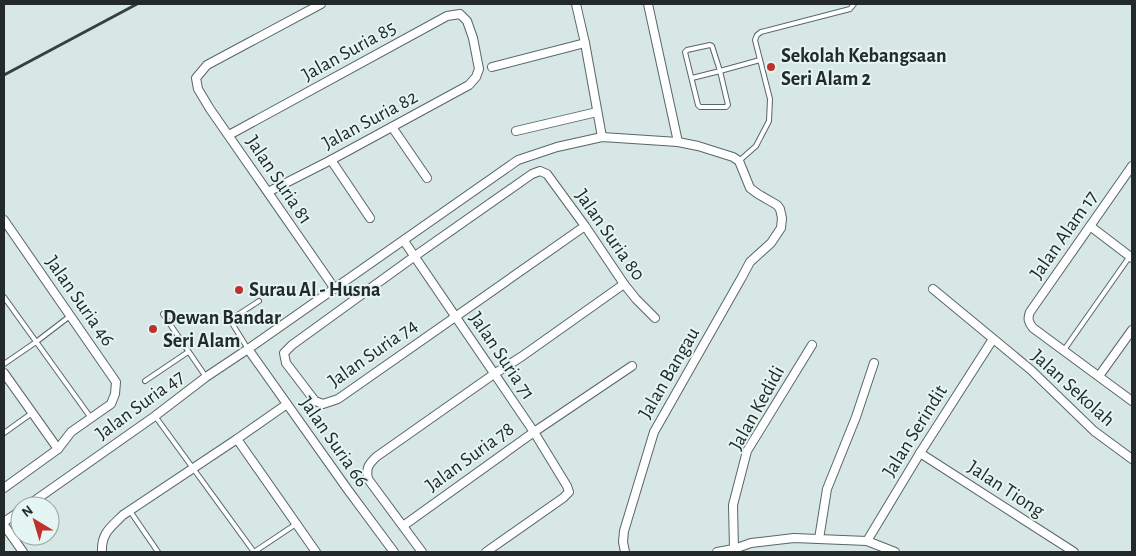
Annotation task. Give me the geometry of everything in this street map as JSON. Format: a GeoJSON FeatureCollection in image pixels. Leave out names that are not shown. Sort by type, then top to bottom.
{"type":"FeatureCollection","features":[{"type":"Feature","properties":{"kind":"street","name":"Jalan Suria 81"},"geometry":{"type":"LineString","coordinates":[[321,4],[207,65],[196,78],[198,90],[210,109],[335,289]]}},
{"type":"Feature","properties":{"kind":"street"},"geometry":{"type":"LineString","coordinates":[[576,4],[602,137]]}},
{"type":"Feature","properties":{"kind":"street"},"geometry":{"type":"LineString","coordinates":[[648,4],[678,142]]}},
{"type":"Feature","properties":{"kind":"street","name":"Jalan Suria 85"},"geometry":{"type":"LineString","coordinates":[[228,135],[447,16],[460,14],[467,21],[473,38],[479,69]]}},
{"type":"Feature","properties":{"kind":"street"},"geometry":{"type":"LineString","coordinates":[[492,67],[585,43]]}},
{"type":"Feature","properties":{"kind":"street","name":"Jalan Suria 82"},"geometry":{"type":"LineString","coordinates":[[268,192],[331,160],[468,85],[476,77],[479,69]]}},
{"type":"Feature","properties":{"kind":"street"},"geometry":{"type":"LineString","coordinates":[[516,131],[597,112]]}},
{"type":"Feature","properties":{"kind":"street"},"geometry":{"type":"LineString","coordinates":[[392,127],[427,178]]}},
{"type":"Feature","properties":{"kind":"street","name":"Jalan Suria 47"},"geometry":{"type":"LineString","coordinates":[[41,496],[206,377],[518,160],[557,147],[602,137],[678,142],[734,157],[739,161]]}},
{"type":"Feature","properties":{"kind":"street"},"geometry":{"type":"LineString","coordinates":[[331,160],[370,218]]}},
{"type":"Feature","properties":{"kind":"street","name":"Jalan Bangau"},"geometry":{"type":"LineString","coordinates":[[625,552],[623,542],[624,531],[654,432],[750,262],[771,243],[781,228],[782,218],[780,209],[777,205],[750,188],[739,161]]}},
{"type":"Feature","properties":{"kind":"street","name":"Jalan Alam 17"},"geometry":{"type":"LineString","coordinates":[[1064,350],[1033,328],[1028,316],[1132,166]]}},
{"type":"Feature","properties":{"kind":"street","name":"Jalan Suria 80"},"geometry":{"type":"LineString","coordinates":[[415,256],[532,174],[540,171],[547,174],[624,284],[636,299],[656,318]]}},
{"type":"Feature","properties":{"kind":"street","name":"Jalan Suria 46"},"geometry":{"type":"LineString","coordinates":[[4,220],[116,382],[115,394],[111,404],[91,418]]}},
{"type":"Feature","properties":{"kind":"street"},"geometry":{"type":"LineString","coordinates":[[455,316],[585,226]]}},
{"type":"Feature","properties":{"kind":"street"},"geometry":{"type":"LineString","coordinates":[[1090,226],[1132,256]]}},
{"type":"Feature","properties":{"kind":"street","name":"Jalan Suria 71"},"geometry":{"type":"LineString","coordinates":[[404,241],[534,432],[569,492],[486,552]]}},
{"type":"Feature","properties":{"kind":"street","name":"Jalan Suria 74"},"geometry":{"type":"LineString","coordinates":[[415,256],[292,346],[284,354],[286,363],[315,401],[323,404],[338,399],[455,316]]}},
{"type":"Feature","properties":{"kind":"street"},"geometry":{"type":"LineString","coordinates":[[422,552],[368,479],[369,464],[376,457],[624,284]]}},
{"type":"Feature","properties":{"kind":"street","name":"Jalan Sekolah"},"geometry":{"type":"LineString","coordinates":[[933,289],[1030,370],[1094,430],[1132,459]]}},
{"type":"Feature","properties":{"kind":"street"},"geometry":{"type":"LineString","coordinates":[[1099,376],[1132,330]]}},
{"type":"Feature","properties":{"kind":"street","name":"Jalan Serindit"},"geometry":{"type":"LineString","coordinates":[[866,541],[993,340]]}},
{"type":"Feature","properties":{"kind":"street","name":"Jalan Kedidi"},"geometry":{"type":"LineString","coordinates":[[734,549],[733,505],[747,451],[812,345]]}},
{"type":"Feature","properties":{"kind":"street","name":"Jalan Suria 66"},"geometry":{"type":"LineString","coordinates":[[248,349],[394,552]]}},
{"type":"Feature","properties":{"kind":"street"},"geometry":{"type":"LineString","coordinates":[[1064,350],[1132,401]]}},
{"type":"Feature","properties":{"kind":"street"},"geometry":{"type":"LineString","coordinates":[[819,539],[827,489],[856,416],[874,363]]}},
{"type":"Feature","properties":{"kind":"street","name":"Jalan Suria 78"},"geometry":{"type":"LineString","coordinates":[[403,526],[534,432],[632,366]]}},
{"type":"Feature","properties":{"kind":"street"},"geometry":{"type":"LineString","coordinates":[[4,373],[58,449]]}},
{"type":"Feature","properties":{"kind":"street"},"geometry":{"type":"LineString","coordinates":[[102,552],[103,537],[123,515],[287,404]]}},
{"type":"Feature","properties":{"kind":"street"},"geometry":{"type":"LineString","coordinates":[[4,488],[58,449],[71,432],[91,418]]}},
{"type":"Feature","properties":{"kind":"street"},"geometry":{"type":"LineString","coordinates":[[237,439],[316,552]]}},
{"type":"Feature","properties":{"kind":"street","name":"Jalan Tiong"},"geometry":{"type":"LineString","coordinates":[[920,453],[1074,552]]}},
{"type":"Feature","properties":{"kind":"street"},"geometry":{"type":"LineString","coordinates":[[4,524],[23,552]]}},
{"type":"Feature","properties":{"kind":"street"},"geometry":{"type":"LineString","coordinates":[[717,552],[751,543],[794,538],[866,541],[894,552]]}},
{"type":"Feature","properties":{"kind":"street"},"geometry":{"type":"LineString","coordinates":[[751,543],[754,552]]}},
{"type":"Feature","properties":{"kind":"lane"},"geometry":{"type":"LineString","coordinates":[[739,161],[756,146],[769,122],[770,99],[755,40],[757,35],[761,32],[850,8],[854,4]]}},
{"type":"Feature","properties":{"kind":"lane"},"geometry":{"type":"LineString","coordinates":[[712,46],[720,71],[728,105],[726,107],[700,107],[685,52],[687,50],[712,46]]}},
{"type":"Feature","properties":{"kind":"lane"},"geometry":{"type":"LineString","coordinates":[[692,78],[760,60]]}},
{"type":"Feature","properties":{"kind":"lane"},"geometry":{"type":"LineString","coordinates":[[1064,350],[1132,256]]}},
{"type":"Feature","properties":{"kind":"lane"},"geometry":{"type":"LineString","coordinates":[[4,297],[91,418]]}},
{"type":"Feature","properties":{"kind":"lane"},"geometry":{"type":"LineString","coordinates":[[248,349],[230,320],[258,301]]}},
{"type":"Feature","properties":{"kind":"lane"},"geometry":{"type":"LineString","coordinates":[[163,314],[206,377]]}},
{"type":"Feature","properties":{"kind":"lane"},"geometry":{"type":"LineString","coordinates":[[4,364],[70,316]]}},
{"type":"Feature","properties":{"kind":"lane"},"geometry":{"type":"LineString","coordinates":[[145,381],[188,352]]}},
{"type":"Feature","properties":{"kind":"lane"},"geometry":{"type":"LineString","coordinates":[[4,433],[32,413]]}},
{"type":"Feature","properties":{"kind":"lane"},"geometry":{"type":"LineString","coordinates":[[154,416],[254,552],[296,524]]}},
{"type":"Feature","properties":{"kind":"lane"},"geometry":{"type":"LineString","coordinates":[[130,511],[158,552]]}},
{"type":"Feature","properties":{"kind":"railway"},"geometry":{"type":"LineString","coordinates":[[4,75],[137,4]]}},
{"type":"Feature","properties":{"kind":"place","name":"Sekolah Kebangsaan Seri Alam 2"},"geometry":{"type":"Point","coordinates":[771,67]}},
{"type":"Feature","properties":{"kind":"place","name":"Surau Al - Husna"},"geometry":{"type":"Point","coordinates":[239,290]}},
{"type":"Feature","properties":{"kind":"place","name":"Dewan Bandar Seri Alam"},"geometry":{"type":"Point","coordinates":[153,329]}}]}
